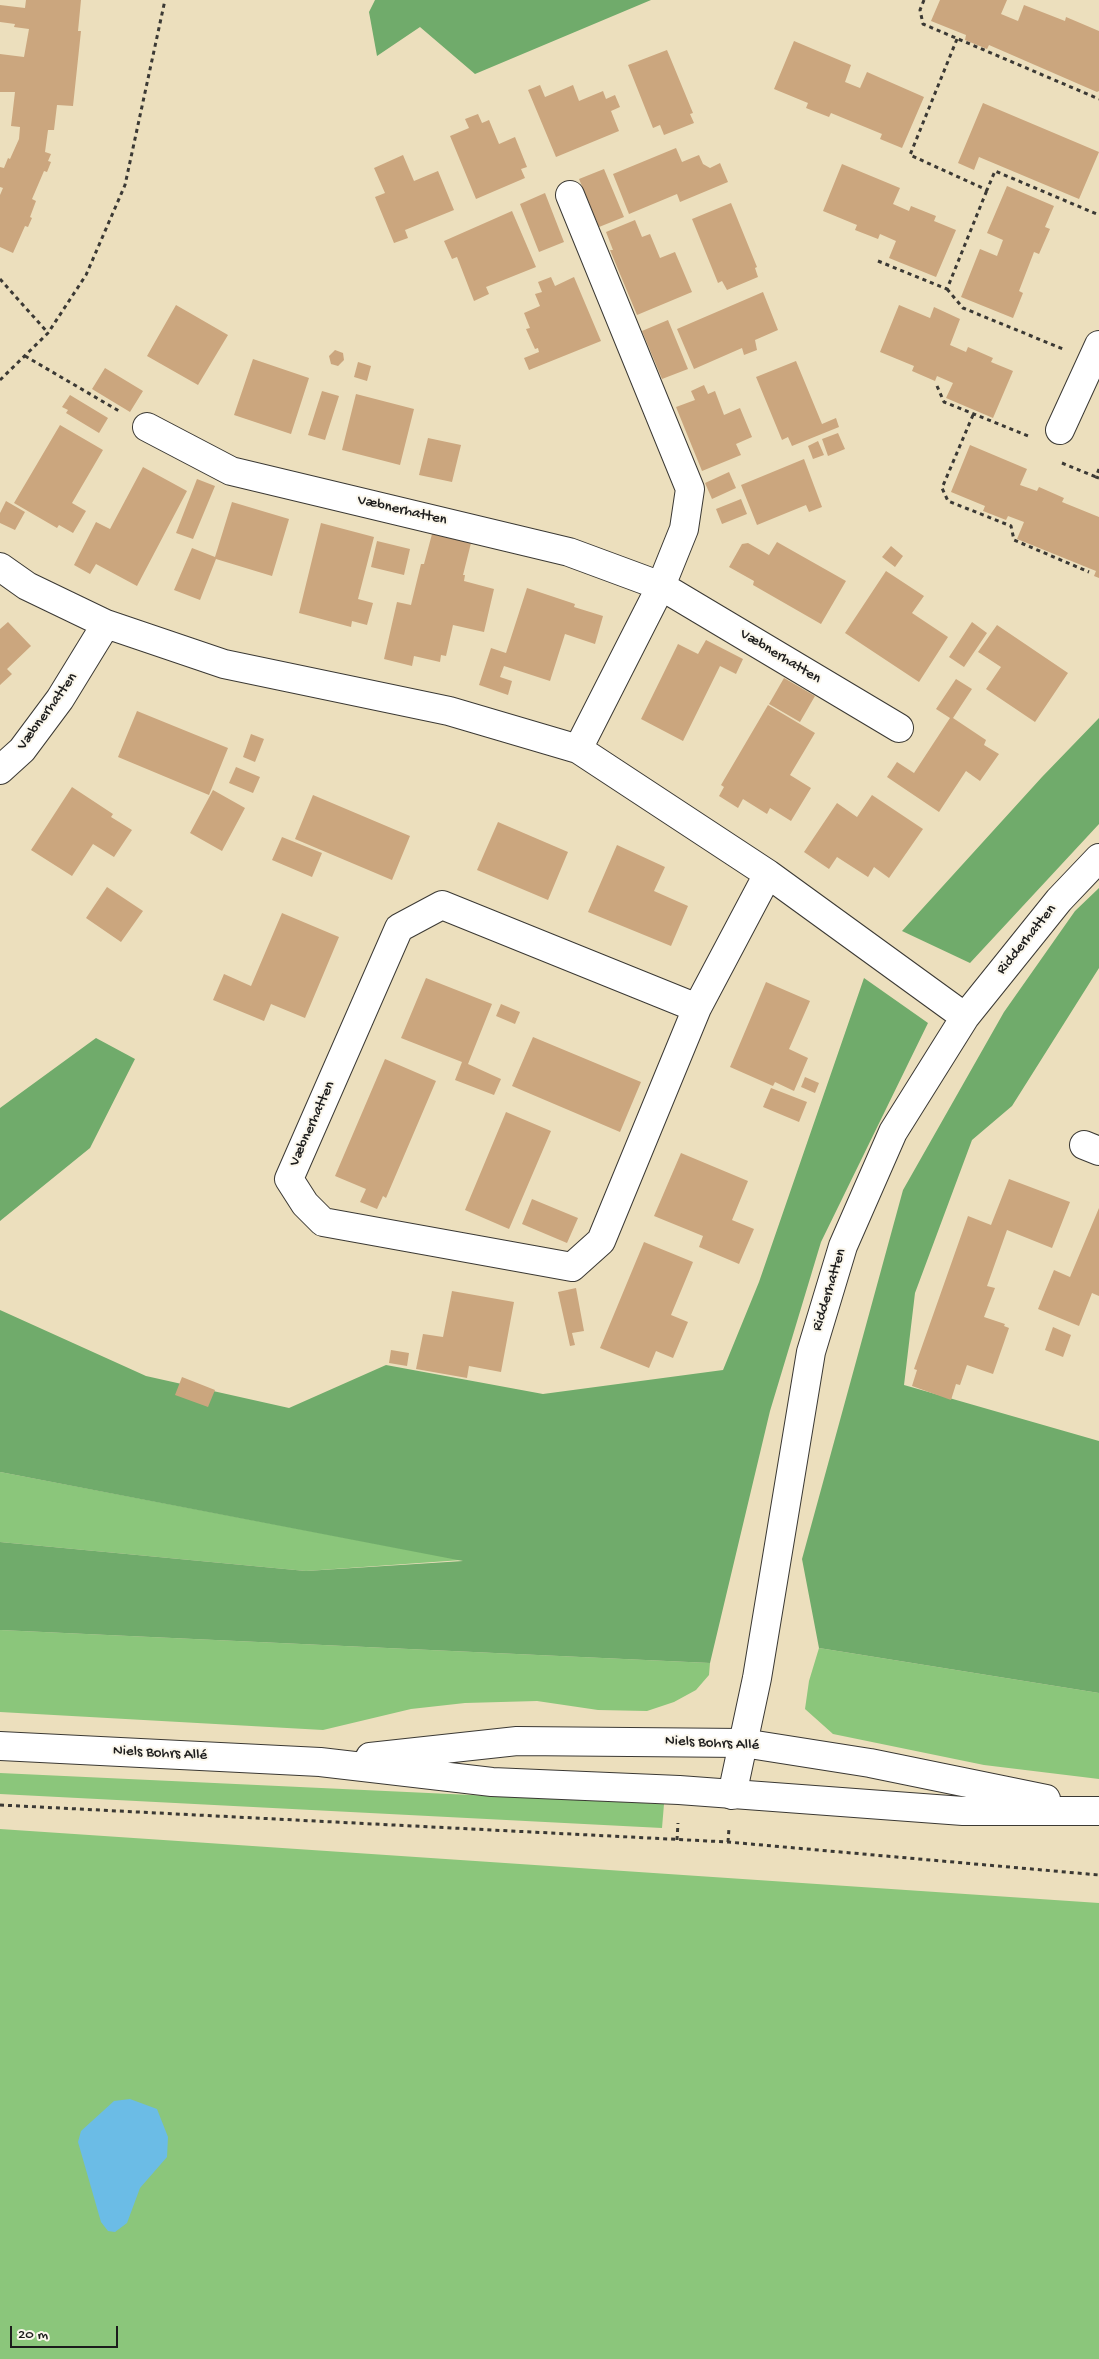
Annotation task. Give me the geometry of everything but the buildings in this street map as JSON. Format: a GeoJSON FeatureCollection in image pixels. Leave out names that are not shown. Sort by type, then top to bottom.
{"type":"FeatureCollection","features":[{"type":"Feature","properties":{"kind":"street"},"geometry":{"type":"LineString","coordinates":[[570,195],[690,488],[684,529],[661,586],[578,749]]}},
{"type":"Feature","properties":{"kind":"street"},"geometry":{"type":"LineString","coordinates":[[1060,430],[1095,353]]}},
{"type":"Feature","properties":{"kind":"street","name":"Væbnerhatten"},"geometry":{"type":"LineString","coordinates":[[147,427],[231,471],[569,552],[661,586],[899,728]]}},
{"type":"Feature","properties":{"kind":"street"},"geometry":{"type":"LineString","coordinates":[[0,566],[27,586],[106,624],[224,664],[449,711],[578,749],[768,874],[965,1017]]}},
{"type":"Feature","properties":{"kind":"street","name":"Væbnerhatten"},"geometry":{"type":"LineString","coordinates":[[0,770],[22,750],[60,699],[106,624]]}},
{"type":"Feature","properties":{"kind":"street","name":"Ridderhatten"},"geometry":{"type":"LineString","coordinates":[[732,1795],[757,1678],[811,1352],[843,1246],[893,1132],[965,1017],[1059,900],[1099,858]]}},
{"type":"Feature","properties":{"kind":"street","name":"Væbnerhatten"},"geometry":{"type":"LineString","coordinates":[[697,1008],[442,905],[399,928],[289,1179],[305,1204],[324,1222],[572,1267],[601,1241],[697,1008],[768,874]]}},
{"type":"Feature","properties":{"kind":"street","name":"Niels Bohrs Allé"},"geometry":{"type":"LineString","coordinates":[[320,1762],[517,1741],[744,1743],[870,1763],[1099,1811]]}},
{"type":"Feature","properties":{"kind":"street","name":"Niels Bohrs Allé"},"geometry":{"type":"LineString","coordinates":[[0,1746],[320,1762],[492,1782],[679,1790],[963,1811],[1099,1811]]}},
{"type":"Feature","properties":{"kind":"path"},"geometry":{"type":"LineString","coordinates":[[0,380],[48,333],[86,275],[125,185],[165,0]]}},
{"type":"Feature","properties":{"kind":"path"},"geometry":{"type":"LineString","coordinates":[[924,0],[920,10],[923,24],[1099,99]]}},
{"type":"Feature","properties":{"kind":"path"},"geometry":{"type":"LineString","coordinates":[[957,39],[910,154],[987,190]]}},
{"type":"Feature","properties":{"kind":"path"},"geometry":{"type":"LineString","coordinates":[[947,289],[995,171],[1099,215]]}},
{"type":"Feature","properties":{"kind":"path"},"geometry":{"type":"LineString","coordinates":[[878,261],[947,289],[963,308],[1095,353]]}},
{"type":"Feature","properties":{"kind":"path"},"geometry":{"type":"LineString","coordinates":[[0,279],[48,333]]}},
{"type":"Feature","properties":{"kind":"path"},"geometry":{"type":"LineString","coordinates":[[25,356],[147,427]]}},
{"type":"Feature","properties":{"kind":"path"},"geometry":{"type":"LineString","coordinates":[[937,386],[944,402],[1032,438]]}},
{"type":"Feature","properties":{"kind":"path"},"geometry":{"type":"LineString","coordinates":[[972,414],[942,488],[948,501],[1011,526],[1014,540],[1089,572]]}},
{"type":"Feature","properties":{"kind":"path"},"geometry":{"type":"LineString","coordinates":[[1058,461],[1098,477],[1099,469]]}},
{"type":"Feature","properties":{"kind":"path"},"geometry":{"type":"LineString","coordinates":[[0,1805],[728,1842],[1099,1875]]}},
{"type":"Feature","properties":{"kind":"green space"},"geometry":{"type":"Polygon","coordinates":[[[375,0],[651,0],[475,74],[420,27],[377,56],[369,12],[375,0]]]}},
{"type":"Feature","properties":{"kind":"green space"},"geometry":{"type":"Polygon","coordinates":[[[1099,718],[1099,824],[970,963],[902,931],[1042,777],[1099,718]]]}},
{"type":"Feature","properties":{"kind":"green space"},"geometry":{"type":"Polygon","coordinates":[[[1099,888],[1099,968],[1012,1106],[972,1140],[915,1293],[904,1385],[1099,1441],[1099,1693],[819,1648],[802,1559],[903,1190],[1004,1012],[1075,911],[1099,888]]]}},
{"type":"Feature","properties":{"kind":"green space"},"geometry":{"type":"Polygon","coordinates":[[[864,978],[928,1023],[821,1242],[770,1411],[710,1663],[0,1630],[0,1542],[306,1571],[463,1561],[0,1472],[0,1310],[146,1376],[289,1408],[386,1365],[543,1394],[723,1370],[759,1282],[864,978]]]}},
{"type":"Feature","properties":{"kind":"green space"},"geometry":{"type":"Polygon","coordinates":[[[96,1038],[135,1059],[90,1148],[0,1221],[0,1108],[96,1038]]]}},
{"type":"Feature","properties":{"kind":"green space"},"geometry":{"type":"Polygon","coordinates":[[[0,1472],[462,1560],[306,1571],[0,1542],[0,1472]]]}},
{"type":"Feature","properties":{"kind":"green space"},"geometry":{"type":"Polygon","coordinates":[[[0,1630],[710,1663],[709,1675],[696,1690],[674,1702],[647,1711],[598,1710],[537,1701],[465,1703],[411,1709],[323,1730],[0,1712],[0,1630]]]}},
{"type":"Feature","properties":{"kind":"green space"},"geometry":{"type":"Polygon","coordinates":[[[819,1648],[1099,1693],[1099,1779],[984,1765],[833,1734],[805,1709],[809,1681],[819,1648]]]}},
{"type":"Feature","properties":{"kind":"green space"},"geometry":{"type":"Polygon","coordinates":[[[0,1773],[664,1804],[662,1828],[0,1794],[0,1773]]]}},
{"type":"Feature","properties":{"kind":"green space"},"geometry":{"type":"Polygon","coordinates":[[[0,1829],[1099,1903],[1099,2359],[0,2359],[0,1829]]]}},
{"type":"Feature","properties":{"kind":"water"},"geometry":{"type":"Polygon","coordinates":[[[130,2099],[157,2109],[168,2137],[167,2157],[140,2188],[127,2223],[115,2232],[108,2231],[101,2222],[78,2142],[81,2131],[114,2101],[130,2099]]]}}]}
